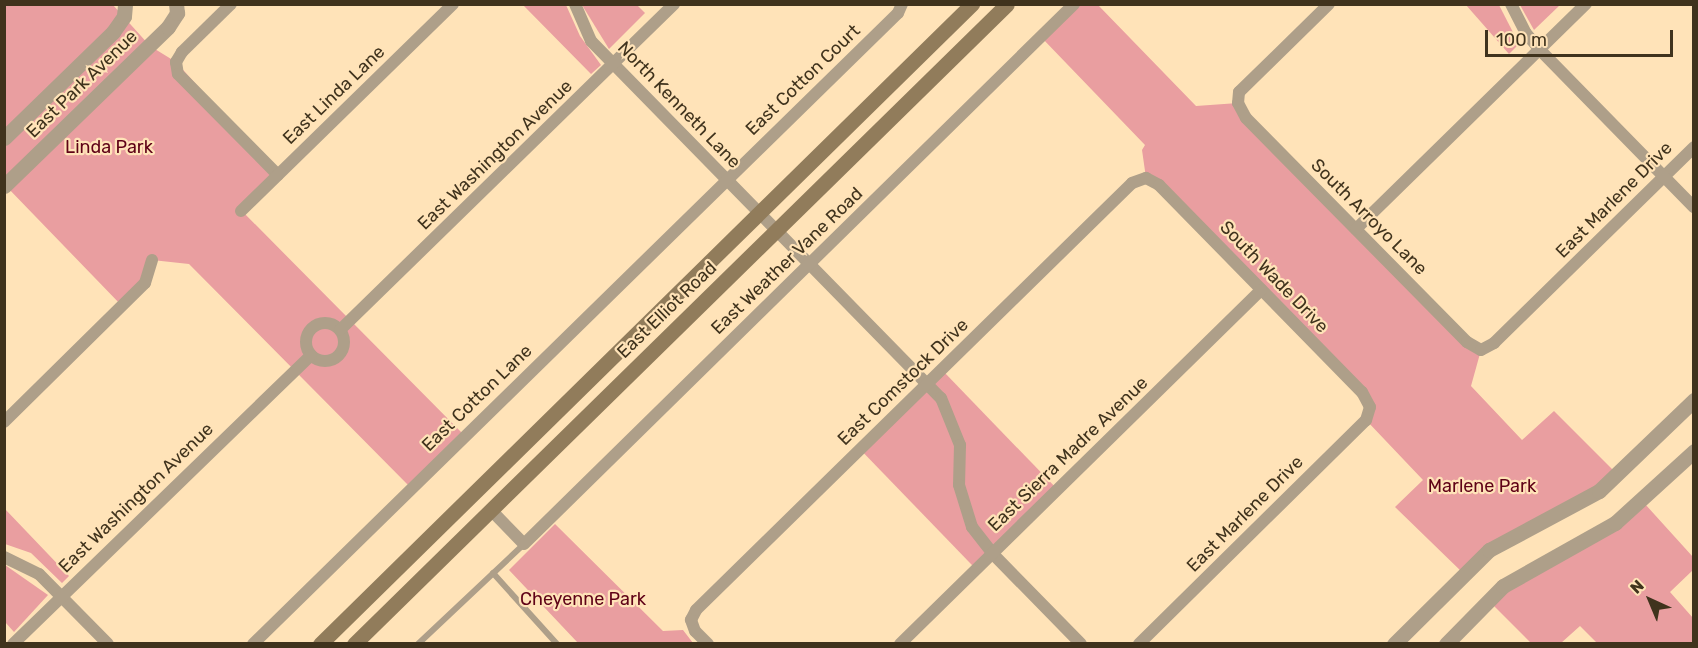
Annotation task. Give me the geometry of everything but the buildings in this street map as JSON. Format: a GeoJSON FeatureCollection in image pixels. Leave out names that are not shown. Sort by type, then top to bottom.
{"type":"FeatureCollection","features":[{"type":"Feature","properties":{"kind":"main road","name":"East Elliot Road"},"geometry":{"type":"LineString","coordinates":[[354,644],[491,510],[769,221],[972,4]]}},
{"type":"Feature","properties":{"kind":"main road","name":"East Elliot Road"},"geometry":{"type":"LineString","coordinates":[[320,644],[769,221],[1006,4]]}},
{"type":"Feature","properties":{"kind":"street","name":"East Park Avenue"},"geometry":{"type":"LineString","coordinates":[[4,138],[113,32],[124,16],[125,4]]}},
{"type":"Feature","properties":{"kind":"street","name":"East Park Avenue"},"geometry":{"type":"LineString","coordinates":[[4,186],[168,27],[177,13],[176,4]]}},
{"type":"Feature","properties":{"kind":"street"},"geometry":{"type":"LineString","coordinates":[[231,4],[182,52],[176,63],[178,74],[278,176]]}},
{"type":"Feature","properties":{"kind":"street","name":"East Linda Lane"},"geometry":{"type":"LineString","coordinates":[[241,211],[453,4]]}},
{"type":"Feature","properties":{"kind":"street","name":"North Kenneth Lane"},"geometry":{"type":"LineString","coordinates":[[575,4],[591,41],[928,382],[941,398],[960,445],[959,485],[966,511],[992,553],[1081,644]]}},
{"type":"Feature","properties":{"kind":"street","name":"East Washington Avenue"},"geometry":{"type":"LineString","coordinates":[[340,330],[674,4]]}},
{"type":"Feature","properties":{"kind":"street","name":"East Cotton Court"},"geometry":{"type":"LineString","coordinates":[[726,179],[898,13],[902,4]]}},
{"type":"Feature","properties":{"kind":"street","name":"East Weather Vane Road"},"geometry":{"type":"LineString","coordinates":[[524,544],[1074,4]]}},
{"type":"Feature","properties":{"kind":"street","name":"South Arroyo Lane"},"geometry":{"type":"LineString","coordinates":[[1329,4],[1239,92],[1238,103],[1246,118],[1467,342],[1481,350]]}},
{"type":"Feature","properties":{"kind":"street"},"geometry":{"type":"LineString","coordinates":[[1511,4],[1525,32],[1540,50],[1694,207]]}},
{"type":"Feature","properties":{"kind":"street"},"geometry":{"type":"LineString","coordinates":[[1356,229],[1586,4]]}},
{"type":"Feature","properties":{"kind":"street","name":"East Marlene Drive"},"geometry":{"type":"LineString","coordinates":[[1481,350],[1494,343],[1694,147]]}},
{"type":"Feature","properties":{"kind":"street","name":"South Wade Drive"},"geometry":{"type":"LineString","coordinates":[[1146,178],[1159,185],[1362,392],[1370,407]]}},
{"type":"Feature","properties":{"kind":"street","name":"East Comstock Drive"},"geometry":{"type":"LineString","coordinates":[[708,644],[695,631],[692,620],[696,610],[1132,183],[1146,178]]}},
{"type":"Feature","properties":{"kind":"street","name":"East Cotton Lane"},"geometry":{"type":"LineString","coordinates":[[253,644],[726,179]]}},
{"type":"Feature","properties":{"kind":"street"},"geometry":{"type":"LineString","coordinates":[[4,422],[145,283],[152,260]]}},
{"type":"Feature","properties":{"kind":"street","name":"East Sierra Madre Avenue"},"geometry":{"type":"LineString","coordinates":[[900,644],[1262,290]]}},
{"type":"Feature","properties":{"kind":"street"},"geometry":{"type":"LineString","coordinates":[[324,324],[340,330],[344,347],[337,357],[325,361],[311,355],[307,341],[311,330],[324,324]]}},
{"type":"Feature","properties":{"kind":"street","name":"East Washington Avenue"},"geometry":{"type":"LineString","coordinates":[[13,644],[311,355]]}},
{"type":"Feature","properties":{"kind":"street"},"geometry":{"type":"LineString","coordinates":[[1394,644],[1489,550],[1599,491],[1694,400]]}},
{"type":"Feature","properties":{"kind":"street","name":"East Marlene Drive"},"geometry":{"type":"LineString","coordinates":[[1139,644],[1366,420],[1370,407]]}},
{"type":"Feature","properties":{"kind":"street"},"geometry":{"type":"LineString","coordinates":[[1446,644],[1503,586],[1615,523],[1694,450]]}},
{"type":"Feature","properties":{"kind":"street"},"geometry":{"type":"LineString","coordinates":[[491,510],[524,544]]}},
{"type":"Feature","properties":{"kind":"street"},"geometry":{"type":"LineString","coordinates":[[4,557],[39,574],[108,644]]}},
{"type":"Feature","properties":{"kind":"lane"},"geometry":{"type":"LineString","coordinates":[[418,644],[524,544]]}},
{"type":"Feature","properties":{"kind":"lane"},"geometry":{"type":"LineString","coordinates":[[493,573],[557,644]]}},
{"type":"Feature","properties":{"kind":"green space","name":"Linda Park"},"geometry":{"type":"Polygon","coordinates":[[[4,5],[113,5],[150,46],[176,62],[278,175],[242,211],[465,436],[411,488],[189,264],[152,260],[145,283],[123,307],[5,185],[4,5]]]}},
{"type":"Feature","properties":{"kind":"green space"},"geometry":{"type":"Polygon","coordinates":[[[523,5],[566,5],[580,36],[601,65],[591,74],[523,5]]]}},
{"type":"Feature","properties":{"kind":"green space"},"geometry":{"type":"Polygon","coordinates":[[[582,5],[637,5],[645,13],[609,49],[582,5]]]}},
{"type":"Feature","properties":{"kind":"green space","name":"Marlene Park"},"geometry":{"type":"Polygon","coordinates":[[[1074,5],[1098,5],[1196,106],[1238,103],[1481,350],[1471,386],[1522,440],[1554,411],[1618,475],[1464,574],[1395,507],[1423,480],[1366,420],[1370,407],[1146,178],[1142,150],[1145,145],[1041,37],[1074,5]]]}},
{"type":"Feature","properties":{"kind":"green space"},"geometry":{"type":"Polygon","coordinates":[[[1466,5],[1499,5],[1519,44],[1509,54],[1466,5]]]}},
{"type":"Feature","properties":{"kind":"green space"},"geometry":{"type":"Polygon","coordinates":[[[1520,5],[1560,5],[1534,30],[1520,5]]]}},
{"type":"Feature","properties":{"kind":"green space"},"geometry":{"type":"Polygon","coordinates":[[[944,372],[1055,487],[973,566],[862,451],[944,372]]]}},
{"type":"Feature","properties":{"kind":"green space"},"geometry":{"type":"Polygon","coordinates":[[[1645,504],[1693,557],[1693,570],[1670,592],[1693,618],[1693,643],[1597,643],[1580,626],[1561,643],[1531,643],[1493,605],[1510,587],[1645,504]]]}},
{"type":"Feature","properties":{"kind":"green space"},"geometry":{"type":"Polygon","coordinates":[[[5,509],[69,576],[62,583],[31,553],[5,544],[5,509]]]}},
{"type":"Feature","properties":{"kind":"green space","name":"Cheyenne Park"},"geometry":{"type":"Polygon","coordinates":[[[555,524],[663,631],[683,630],[693,643],[578,643],[509,570],[555,524]]]}},
{"type":"Feature","properties":{"kind":"green space"},"geometry":{"type":"Polygon","coordinates":[[[5,565],[48,595],[14,632],[5,622],[5,565]]]}}]}
